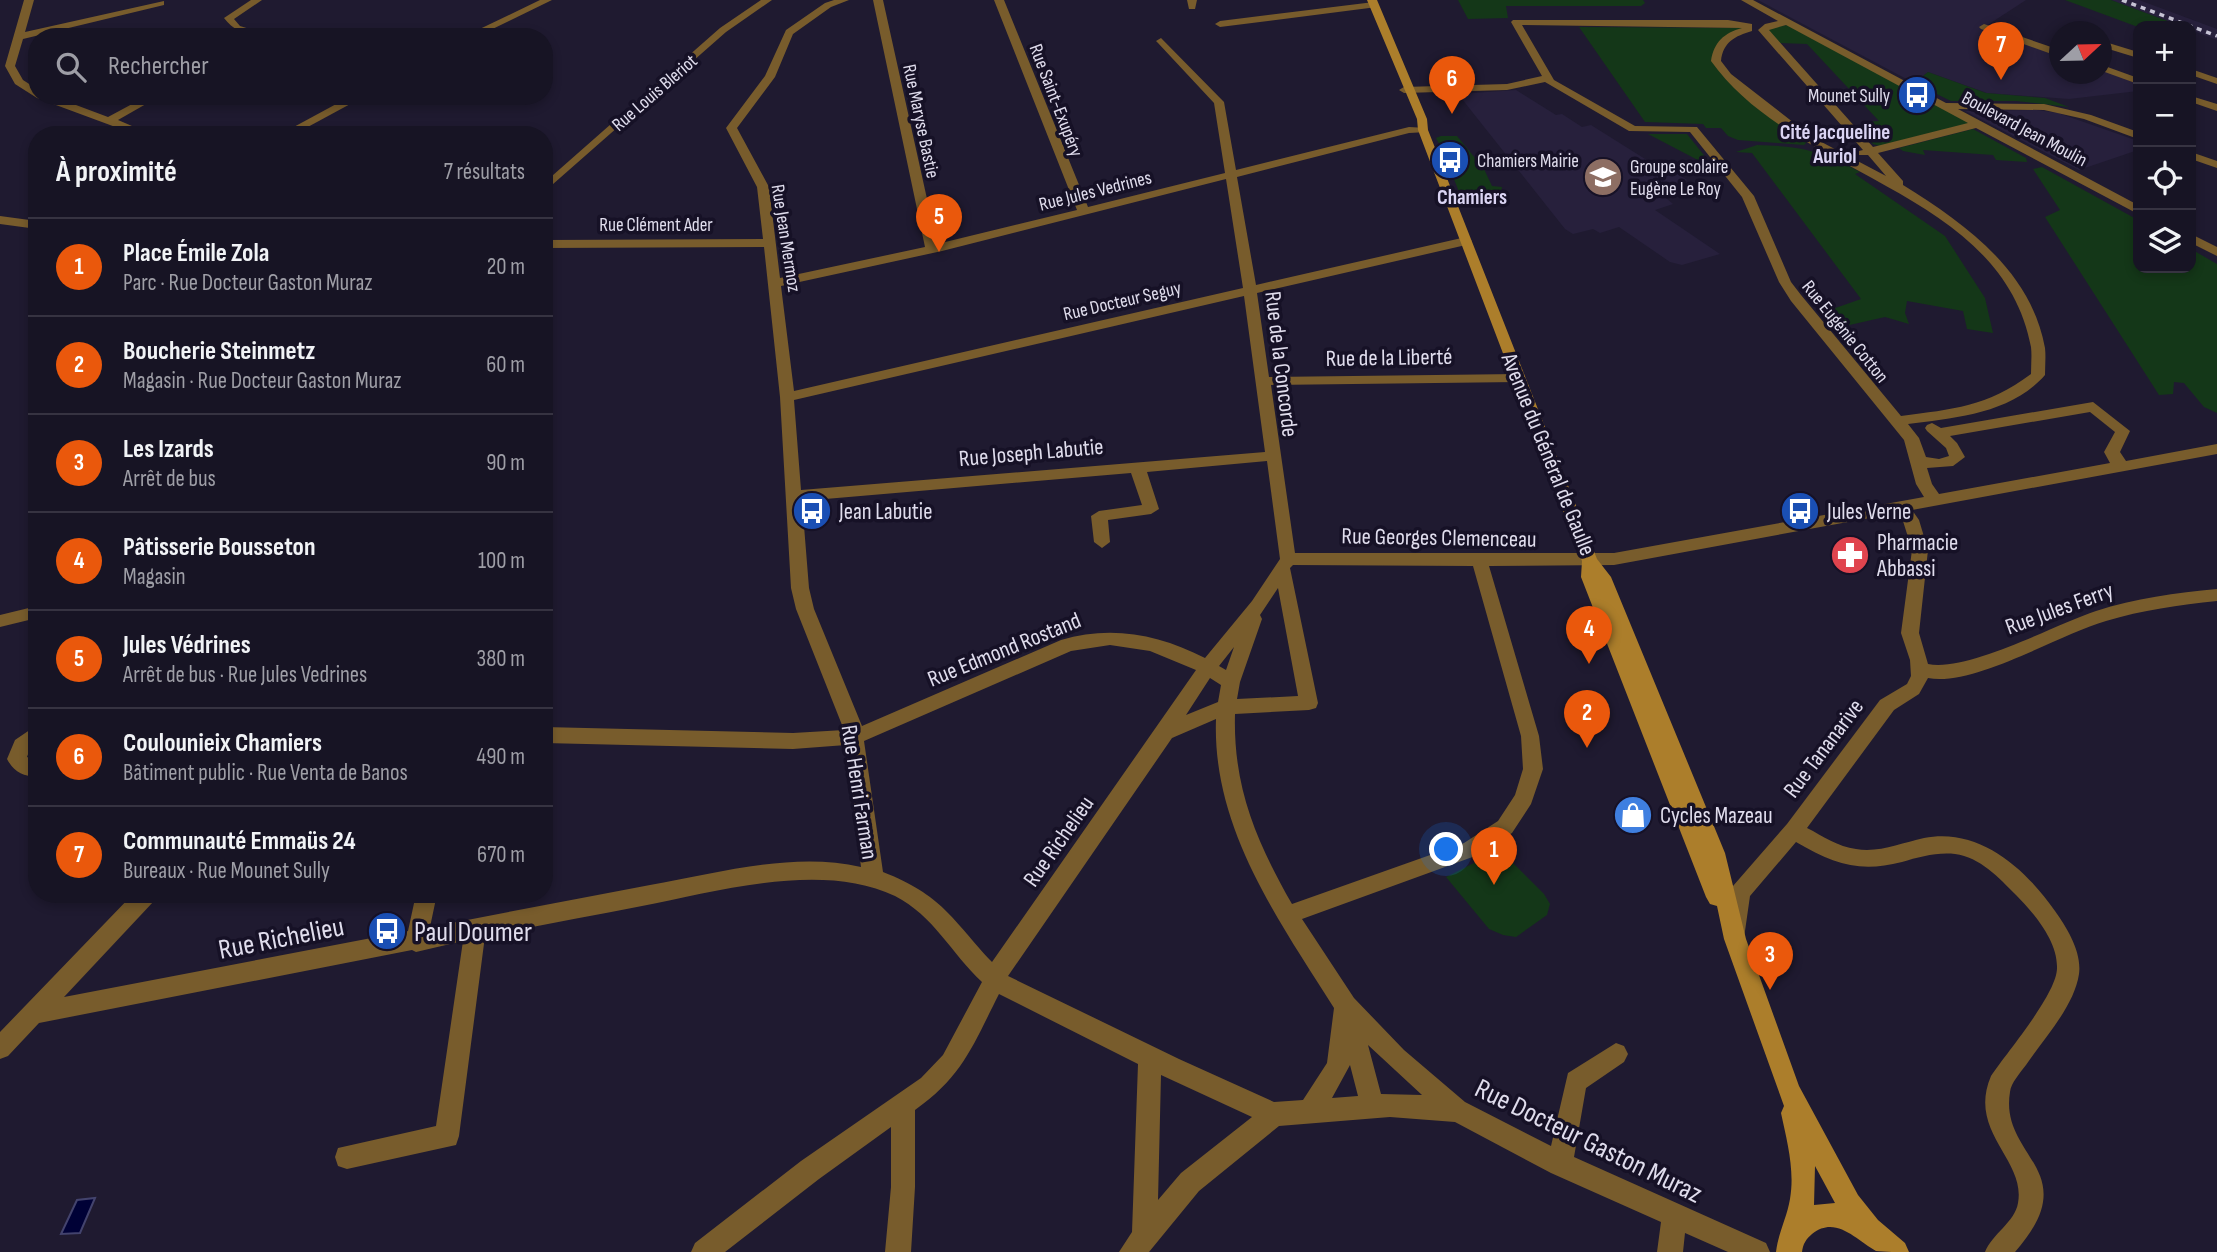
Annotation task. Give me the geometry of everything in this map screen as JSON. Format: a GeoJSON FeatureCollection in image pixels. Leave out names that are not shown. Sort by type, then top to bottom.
{"type":"FeatureCollection","features":[{"type":"Feature","properties":{"kind":"main road","name":"Avenue du Général de Gaulle"},"geometry":{"type":"LineString","coordinates":[[1373,3],[1381,33],[1423,130],[1590,561],[1589,577],[1701,861],[1735,939]]}},
{"type":"Feature","properties":{"kind":"main road"},"geometry":{"type":"LineString","coordinates":[[1735,939],[1788,1092],[1806,1177],[1804,1201],[1792,1242]]}},
{"type":"Feature","properties":{"kind":"main road"},"geometry":{"type":"LineString","coordinates":[[1788,1092],[1844,1195],[1868,1227],[1896,1252]]}},
{"type":"Feature","properties":{"kind":"main road"},"geometry":{"type":"LineString","coordinates":[[1792,1242],[1808,1220],[1825,1215],[1846,1217],[1868,1227]]}},
{"type":"Feature","properties":{"kind":"street"},"geometry":{"type":"LineString","coordinates":[[28,88],[19,82],[10,66],[29,0]]}},
{"type":"Feature","properties":{"kind":"street"},"geometry":{"type":"LineString","coordinates":[[237,28],[229,18],[257,0]]}},
{"type":"Feature","properties":{"kind":"street"},"geometry":{"type":"LineString","coordinates":[[487,28],[547,0]]}},
{"type":"Feature","properties":{"kind":"street","name":"Rue Louis Bleriot"},"geometry":{"type":"LineString","coordinates":[[553,181],[723,30],[767,0]]}},
{"type":"Feature","properties":{"kind":"street","name":"Rue Jean Mermoz"},"geometry":{"type":"LineString","coordinates":[[794,496],[787,397],[763,187],[730,128],[769,76],[789,32],[828,5],[844,0]]}},
{"type":"Feature","properties":{"kind":"street","name":"Rue Maryse Bastie"},"geometry":{"type":"LineString","coordinates":[[878,0],[932,249]]}},
{"type":"Feature","properties":{"kind":"street","name":"Rue Saint-Exupéry"},"geometry":{"type":"LineString","coordinates":[[999,0],[1080,206],[1085,211]]}},
{"type":"Feature","properties":{"kind":"street","name":"Boulevard Jean Moulin"},"geometry":{"type":"LineString","coordinates":[[1746,0],[2133,207]]}},
{"type":"Feature","properties":{"kind":"street"},"geometry":{"type":"LineString","coordinates":[[55,28],[161,2]]}},
{"type":"Feature","properties":{"kind":"street"},"geometry":{"type":"LineString","coordinates":[[1220,24],[1373,3]]}},
{"type":"Feature","properties":{"kind":"street","name":"Rue Eugénie Cotton"},"geometry":{"type":"LineString","coordinates":[[1842,158],[1790,126],[1727,76],[1716,61],[1717,50],[1723,39],[1749,29],[1749,26],[1728,23],[1516,22],[1548,78],[1633,129],[1693,129],[1748,196],[1785,282],[1796,298],[1898,421]]}},
{"type":"Feature","properties":{"kind":"street"},"geometry":{"type":"LineString","coordinates":[[1788,22],[1768,26],[1763,30],[1913,198]]}},
{"type":"Feature","properties":{"kind":"street"},"geometry":{"type":"LineString","coordinates":[[1984,27],[2049,50]]}},
{"type":"Feature","properties":{"kind":"street"},"geometry":{"type":"LineString","coordinates":[[18,37],[28,35]]}},
{"type":"Feature","properties":{"kind":"street","name":"Rue de la Concorde"},"geometry":{"type":"LineString","coordinates":[[1161,41],[1219,102],[1250,290],[1285,564],[1309,703],[1224,707]]}},
{"type":"Feature","properties":{"kind":"street"},"geometry":{"type":"LineString","coordinates":[[2112,47],[2133,53]]}},
{"type":"Feature","properties":{"kind":"street"},"geometry":{"type":"LineString","coordinates":[[2112,72],[2133,79]]}},
{"type":"Feature","properties":{"kind":"street"},"geometry":{"type":"LineString","coordinates":[[2196,74],[2217,81]]}},
{"type":"Feature","properties":{"kind":"street"},"geometry":{"type":"LineString","coordinates":[[1407,90],[1515,86],[1548,78]]}},
{"type":"Feature","properties":{"kind":"street"},"geometry":{"type":"LineString","coordinates":[[19,82],[28,80]]}},
{"type":"Feature","properties":{"kind":"street"},"geometry":{"type":"LineString","coordinates":[[2196,101],[2217,108]]}},
{"type":"Feature","properties":{"kind":"street"},"geometry":{"type":"LineString","coordinates":[[65,105],[123,126]]}},
{"type":"Feature","properties":{"kind":"street"},"geometry":{"type":"LineString","coordinates":[[109,121],[138,105]]}},
{"type":"Feature","properties":{"kind":"street"},"geometry":{"type":"LineString","coordinates":[[302,126],[342,105]]}},
{"type":"Feature","properties":{"kind":"street"},"geometry":{"type":"LineString","coordinates":[[1945,106],[2044,107],[2076,114],[2133,134]]}},
{"type":"Feature","properties":{"kind":"street"},"geometry":{"type":"LineString","coordinates":[[1842,158],[1978,124]]}},
{"type":"Feature","properties":{"kind":"street","name":"Rue Jules Vedrines"},"geometry":{"type":"LineString","coordinates":[[775,283],[932,249],[1409,130],[1423,130]]}},
{"type":"Feature","properties":{"kind":"street"},"geometry":{"type":"LineString","coordinates":[[2196,157],[2217,165]]}},
{"type":"Feature","properties":{"kind":"street"},"geometry":{"type":"LineString","coordinates":[[1842,158],[1913,198],[1972,239],[1997,263],[2023,302],[2038,351],[2038,375],[2004,399],[1968,412],[1898,421],[1917,448],[1920,479],[1935,500]]}},
{"type":"Feature","properties":{"kind":"street"},"geometry":{"type":"LineString","coordinates":[[0,220],[28,224]]}},
{"type":"Feature","properties":{"kind":"street","name":"Rue Docteur Seguy"},"geometry":{"type":"LineString","coordinates":[[787,397],[1466,240]]}},
{"type":"Feature","properties":{"kind":"street"},"geometry":{"type":"LineString","coordinates":[[2196,241],[2217,252]]}},
{"type":"Feature","properties":{"kind":"street","name":"Rue Clément Ader"},"geometry":{"type":"LineString","coordinates":[[553,244],[769,243]]}},
{"type":"Feature","properties":{"kind":"street","name":"Rue de la Liberté"},"geometry":{"type":"LineString","coordinates":[[1261,381],[1518,378]]}},
{"type":"Feature","properties":{"kind":"street"},"geometry":{"type":"LineString","coordinates":[[1937,433],[2093,407],[2123,431],[2112,452],[2116,461],[2123,466]]}},
{"type":"Feature","properties":{"kind":"street"},"geometry":{"type":"LineString","coordinates":[[1919,461],[1947,463],[1957,457],[1952,446],[1920,418]]}},
{"type":"Feature","properties":{"kind":"street","name":"Rue Georges Clemenceau"},"geometry":{"type":"LineString","coordinates":[[1285,564],[1479,559],[1590,561],[2217,450]]}},
{"type":"Feature","properties":{"kind":"street","name":"Rue Joseph Labutie"},"geometry":{"type":"LineString","coordinates":[[794,496],[1272,456]]}},
{"type":"Feature","properties":{"kind":"street"},"geometry":{"type":"LineString","coordinates":[[1102,542],[1100,516],[1151,509],[1137,466]]}},
{"type":"Feature","properties":{"kind":"street","name":"Rue Henri Farman"},"geometry":{"type":"LineString","coordinates":[[794,496],[800,587],[805,609],[855,737],[873,878],[900,888],[930,908],[994,978],[1150,1058],[1274,1114]]}},
{"type":"Feature","properties":{"kind":"street"},"geometry":{"type":"LineString","coordinates":[[1901,506],[1911,520],[1920,550],[1910,632],[1921,670]]}},
{"type":"Feature","properties":{"kind":"street"},"geometry":{"type":"LineString","coordinates":[[1285,564],[1258,605],[1231,682],[1224,707],[1223,745],[1232,795],[1253,855],[1287,915],[1471,849],[1505,827],[1524,798],[1533,769],[1530,736],[1479,559]]}},
{"type":"Feature","properties":{"kind":"street","name":"Rue Jules Ferry"},"geometry":{"type":"LineString","coordinates":[[1921,670],[1937,673],[1958,672],[2100,616],[2161,601],[2217,595]]}},
{"type":"Feature","properties":{"kind":"street","name":"Rue Richelieu"},"geometry":{"type":"LineString","coordinates":[[704,1252],[810,1170],[929,1086],[951,1063],[994,978],[1208,667],[1258,605]]}},
{"type":"Feature","properties":{"kind":"street"},"geometry":{"type":"LineString","coordinates":[[0,621],[28,614]]}},
{"type":"Feature","properties":{"kind":"street","name":"Rue Edmond Rostand"},"geometry":{"type":"LineString","coordinates":[[553,736],[793,741],[855,737],[1081,640],[1101,637],[1128,639],[1160,647],[1208,667],[1231,682]]}},
{"type":"Feature","properties":{"kind":"street","name":"Rue Tananarive"},"geometry":{"type":"LineString","coordinates":[[1735,939],[1740,893],[1794,830],[1887,705],[1913,689],[1921,670]]}},
{"type":"Feature","properties":{"kind":"street"},"geometry":{"type":"LineString","coordinates":[[1165,733],[1224,707]]}},
{"type":"Feature","properties":{"kind":"street"},"geometry":{"type":"LineString","coordinates":[[28,740],[22,745],[18,759],[28,768]]}},
{"type":"Feature","properties":{"kind":"street"},"geometry":{"type":"LineString","coordinates":[[1794,830],[1850,857],[1865,859],[1951,844],[1984,853],[2034,900],[2065,947],[2069,969],[2060,996],[1998,1084],[1997,1098],[2002,1128],[2024,1168],[2030,1188],[2030,1208],[1998,1252]]}},
{"type":"Feature","properties":{"kind":"street","name":"Rue Richelieu"},"geometry":{"type":"LineString","coordinates":[[30,1014],[416,942],[716,882],[797,870],[833,870],[873,878]]}},
{"type":"Feature","properties":{"kind":"street"},"geometry":{"type":"LineString","coordinates":[[0,1048],[138,903]]}},
{"type":"Feature","properties":{"kind":"street"},"geometry":{"type":"LineString","coordinates":[[416,942],[426,903]]}},
{"type":"Feature","properties":{"kind":"street","name":"Rue Docteur Gaston Muraz"},"geometry":{"type":"LineString","coordinates":[[1287,915],[1346,1006],[1396,1058],[1457,1110],[1560,1164],[1757,1252]]}},
{"type":"Feature","properties":{"kind":"street"},"geometry":{"type":"LineString","coordinates":[[347,1157],[447,1136],[475,929]]}},
{"type":"Feature","properties":{"kind":"street"},"geometry":{"type":"LineString","coordinates":[[1310,1111],[1338,1067],[1346,1006]]}},
{"type":"Feature","properties":{"kind":"street","name":"Rue Docteur Gaston Muraz"},"geometry":{"type":"LineString","coordinates":[[1346,1006],[1372,1106]]}},
{"type":"Feature","properties":{"kind":"street"},"geometry":{"type":"LineString","coordinates":[[1560,1164],[1576,1081],[1616,1054]]}},
{"type":"Feature","properties":{"kind":"street"},"geometry":{"type":"LineString","coordinates":[[1138,1243],[1150,1058]]}},
{"type":"Feature","properties":{"kind":"street"},"geometry":{"type":"LineString","coordinates":[[898,1252],[903,1187],[903,1105]]}},
{"type":"Feature","properties":{"kind":"street"},"geometry":{"type":"LineString","coordinates":[[1138,1243],[1190,1182],[1274,1114],[1390,1105],[1457,1110]]}},
{"type":"Feature","properties":{"kind":"street"},"geometry":{"type":"LineString","coordinates":[[1670,1252],[1674,1217]]}},
{"type":"Feature","properties":{"kind":"shaded area"},"geometry":{"type":"Polygon","coordinates":[[[1758,0],[2026,0],[1983,28],[2049,51],[2049,84],[2112,84],[2112,74],[2133,81],[2133,92],[2069,99],[1987,93],[1928,72],[1914,83],[1758,0]]]}},
{"type":"Feature","properties":{"kind":"shaded area"},"geometry":{"type":"Polygon","coordinates":[[[2111,0],[2139,0],[2195,21],[2168,21],[2111,0]]]}},
{"type":"Feature","properties":{"kind":"shaded area"},"geometry":{"type":"Polygon","coordinates":[[[2196,21],[2217,29],[2217,40],[2196,32],[2196,21]]]}},
{"type":"Feature","properties":{"kind":"shaded area","name":"Groupe scolaire Eugène Le Roy"},"geometry":{"type":"Polygon","coordinates":[[[1516,90],[1556,115],[1562,114],[1582,127],[1591,125],[1669,174],[1675,172],[1687,180],[1682,182],[1693,189],[1665,197],[1673,204],[1655,210],[1720,254],[1682,265],[1670,262],[1619,227],[1600,233],[1593,229],[1573,234],[1565,229],[1458,94],[1516,90]]]}},
{"type":"Feature","properties":{"kind":"shaded area"},"geometry":{"type":"Polygon","coordinates":[[[2037,110],[2058,113],[2133,139],[2133,152],[2079,170],[1965,111],[2037,110]]]}},
{"type":"Feature","properties":{"kind":"shaded area"},"geometry":{"type":"Polygon","coordinates":[[[95,1198],[80,1233],[61,1234],[77,1200],[95,1198]]]}},
{"type":"Feature","properties":{"kind":"green space"},"geometry":{"type":"Polygon","coordinates":[[[1458,0],[1643,0],[1645,3],[1641,6],[1506,6],[1508,18],[1468,19],[1458,0]]]}},
{"type":"Feature","properties":{"kind":"green space"},"geometry":{"type":"Polygon","coordinates":[[[2065,0],[2111,0],[2168,21],[2133,21],[2133,25],[2065,0]]]}},
{"type":"Feature","properties":{"kind":"green space"},"geometry":{"type":"Polygon","coordinates":[[[1787,25],[1970,123],[1879,146],[1873,144],[1864,135],[1876,133],[1865,122],[1879,121],[1807,44],[1780,43],[1768,31],[1769,28],[1787,25]]]}},
{"type":"Feature","properties":{"kind":"green space"},"geometry":{"type":"Polygon","coordinates":[[[1579,27],[1748,28],[1723,38],[1716,48],[1713,61],[1724,76],[1807,142],[1804,145],[1738,140],[1728,136],[1721,128],[1706,128],[1703,124],[1645,122],[1579,27]]]}},
{"type":"Feature","properties":{"kind":"green space"},"geometry":{"type":"Polygon","coordinates":[[[1928,72],[1986,93],[2045,98],[2069,107],[2016,101],[1951,101],[1914,83],[1928,72]]]}},
{"type":"Feature","properties":{"kind":"green space"},"geometry":{"type":"Polygon","coordinates":[[[1973,129],[2026,158],[2027,162],[1996,160],[1993,155],[1923,150],[1925,155],[1899,148],[1973,129]]]}},
{"type":"Feature","properties":{"kind":"green space"},"geometry":{"type":"Polygon","coordinates":[[[1648,134],[1687,134],[1715,169],[1648,134]]]}},
{"type":"Feature","properties":{"kind":"green space"},"geometry":{"type":"Polygon","coordinates":[[[1457,136],[1484,169],[1492,186],[1502,187],[1501,192],[1497,195],[1461,197],[1450,169],[1457,169],[1451,151],[1443,151],[1436,138],[1457,136]]]}},
{"type":"Feature","properties":{"kind":"green space"},"geometry":{"type":"Polygon","coordinates":[[[1757,145],[1811,151],[1847,165],[1860,172],[1855,174],[1945,236],[1985,298],[1993,333],[1967,329],[1963,311],[1907,301],[1905,313],[1909,324],[1885,317],[1845,326],[1824,312],[1861,299],[1752,153],[1736,152],[1757,145]]]}},
{"type":"Feature","properties":{"kind":"green space"},"geometry":{"type":"Polygon","coordinates":[[[2042,167],[2133,217],[2133,273],[2196,273],[2196,252],[2217,264],[2217,413],[2204,407],[2184,383],[2174,382],[2173,394],[2159,395],[2045,217],[2060,210],[2033,169],[2042,167]]]}},
{"type":"Feature","properties":{"kind":"green space"},"geometry":{"type":"Polygon","coordinates":[[[1500,850],[1544,894],[1550,904],[1547,915],[1516,937],[1489,929],[1446,877],[1500,850]]]}},
{"type":"Feature","properties":{"kind":"railway"},"geometry":{"type":"LineString","coordinates":[[2122,0],[2217,36]]}},
{"type":"Feature","properties":{"kind":"place","name":"Communauté Emmaüs 24"},"geometry":{"type":"Point","coordinates":[2001,80]}},
{"type":"Feature","properties":{"kind":"place","name":"Mounet Sully"},"geometry":{"type":"Point","coordinates":[1917,95]}},
{"type":"Feature","properties":{"kind":"place","name":"Coulounieix Chamiers"},"geometry":{"type":"Point","coordinates":[1452,114]}},
{"type":"Feature","properties":{"kind":"place","name":"Chamiers Mairie"},"geometry":{"type":"Point","coordinates":[1450,160]}},
{"type":"Feature","properties":{"kind":"place","name":"Groupe scolaire Eugène Le Roy"},"geometry":{"type":"Point","coordinates":[1603,177]}},
{"type":"Feature","properties":{"kind":"place","name":"Jules Védrines"},"geometry":{"type":"Point","coordinates":[939,252]}},
{"type":"Feature","properties":{"kind":"place","name":"Jean Labutie"},"geometry":{"type":"Point","coordinates":[812,511]}},
{"type":"Feature","properties":{"kind":"place","name":"Jules Verne"},"geometry":{"type":"Point","coordinates":[1800,511]}},
{"type":"Feature","properties":{"kind":"place","name":"Pharmacie Abbassi"},"geometry":{"type":"Point","coordinates":[1850,555]}},
{"type":"Feature","properties":{"kind":"place","name":"Pâtisserie Bousseton"},"geometry":{"type":"Point","coordinates":[1589,664]}},
{"type":"Feature","properties":{"kind":"place","name":"Boucherie Steinmetz"},"geometry":{"type":"Point","coordinates":[1587,748]}},
{"type":"Feature","properties":{"kind":"place","name":"Cycles Mazeau"},"geometry":{"type":"Point","coordinates":[1633,815]}},
{"type":"Feature","properties":{"kind":"place","name":"Place Émile Zola"},"geometry":{"type":"Point","coordinates":[1494,885]}},
{"type":"Feature","properties":{"kind":"place","name":"Paul Doumer"},"geometry":{"type":"Point","coordinates":[387,931]}},
{"type":"Feature","properties":{"kind":"place","name":"Les Izards"},"geometry":{"type":"Point","coordinates":[1770,990]}},
{"type":"Feature","properties":{"kind":"district","name":"Cité Jacqueline Auriol"},"geometry":{"type":"Point","coordinates":[1835,144]}},
{"type":"Feature","properties":{"kind":"district","name":"Chamiers"},"geometry":{"type":"Point","coordinates":[1472,197]}}]}
